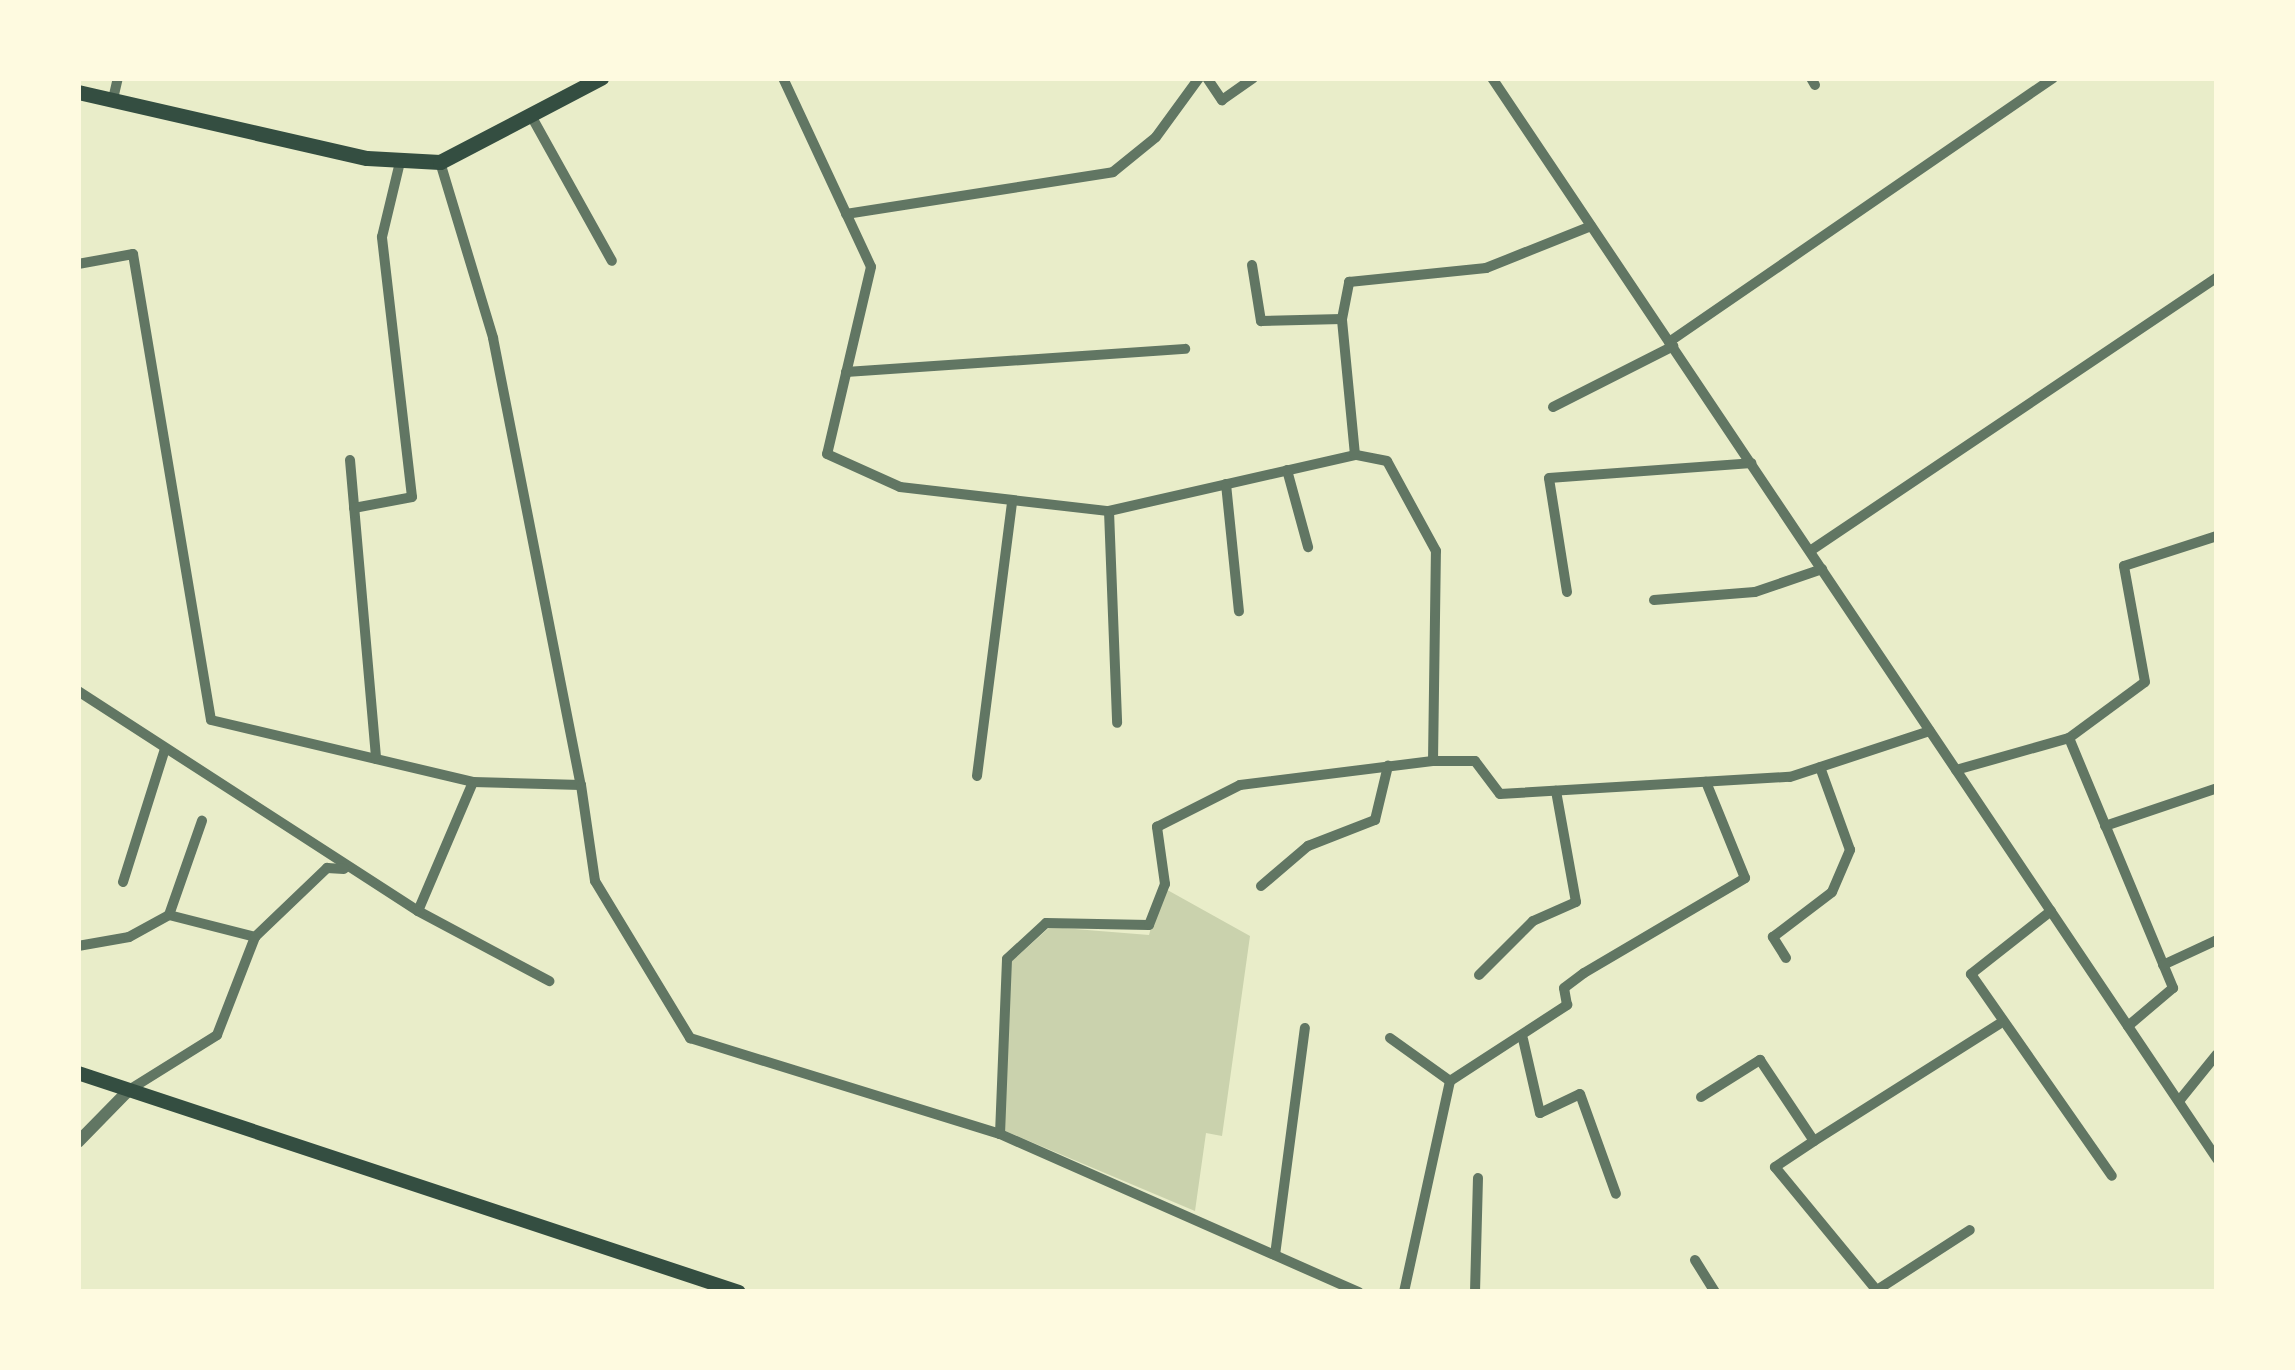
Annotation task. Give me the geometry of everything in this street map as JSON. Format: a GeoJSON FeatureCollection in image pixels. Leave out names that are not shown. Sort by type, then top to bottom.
{"type":"FeatureCollection","features":[{"type":"Feature","properties":{"kind":"main road"},"geometry":{"type":"LineString","coordinates":[[78,92],[400,162],[440,162],[534,121],[601,78]]}},
{"type":"Feature","properties":{"kind":"main road"},"geometry":{"type":"LineString","coordinates":[[78,1073],[739,1292]]}},
{"type":"Feature","properties":{"kind":"street"},"geometry":{"type":"LineString","coordinates":[[113,99],[118,78]]}},
{"type":"Feature","properties":{"kind":"street"},"geometry":{"type":"LineString","coordinates":[[783,78],[872,267],[831,457],[900,487],[1012,504],[1109,511],[1355,455],[1387,461],[1436,551],[1433,761]]}},
{"type":"Feature","properties":{"kind":"street"},"geometry":{"type":"LineString","coordinates":[[846,214],[1113,172],[1203,78],[1222,100],[1253,78]]}},
{"type":"Feature","properties":{"kind":"street"},"geometry":{"type":"LineString","coordinates":[[1492,78],[2217,1159]]}},
{"type":"Feature","properties":{"kind":"street"},"geometry":{"type":"LineString","coordinates":[[1553,407],[1671,344],[2053,78]]}},
{"type":"Feature","properties":{"kind":"street"},"geometry":{"type":"LineString","coordinates":[[534,121],[612,261]]}},
{"type":"Feature","properties":{"kind":"street"},"geometry":{"type":"LineString","coordinates":[[355,508],[412,497],[382,237],[400,162]]}},
{"type":"Feature","properties":{"kind":"street"},"geometry":{"type":"LineString","coordinates":[[440,162],[493,338],[595,881],[690,1038],[1000,1134],[1359,1292]]}},
{"type":"Feature","properties":{"kind":"street"},"geometry":{"type":"LineString","coordinates":[[1355,455],[1342,319],[1349,282],[1486,268],[1591,226]]}},
{"type":"Feature","properties":{"kind":"street"},"geometry":{"type":"LineString","coordinates":[[78,263],[133,254],[211,720],[473,782],[580,785]]}},
{"type":"Feature","properties":{"kind":"street"},"geometry":{"type":"LineString","coordinates":[[1252,265],[1261,321],[1342,319]]}},
{"type":"Feature","properties":{"kind":"street"},"geometry":{"type":"LineString","coordinates":[[1810,551],[2217,278]]}},
{"type":"Feature","properties":{"kind":"street"},"geometry":{"type":"LineString","coordinates":[[846,372],[1185,349]]}},
{"type":"Feature","properties":{"kind":"street"},"geometry":{"type":"LineString","coordinates":[[350,460],[376,759]]}},
{"type":"Feature","properties":{"kind":"street"},"geometry":{"type":"LineString","coordinates":[[1567,592],[1549,478],[1751,464]]}},
{"type":"Feature","properties":{"kind":"street"},"geometry":{"type":"LineString","coordinates":[[1286,470],[1308,547]]}},
{"type":"Feature","properties":{"kind":"street"},"geometry":{"type":"LineString","coordinates":[[1226,484],[1239,611]]}},
{"type":"Feature","properties":{"kind":"street"},"geometry":{"type":"LineString","coordinates":[[977,776],[1012,504]]}},
{"type":"Feature","properties":{"kind":"street"},"geometry":{"type":"LineString","coordinates":[[1109,511],[1118,723]]}},
{"type":"Feature","properties":{"kind":"street"},"geometry":{"type":"LineString","coordinates":[[1956,770],[2069,738],[2145,682],[2124,566],[2217,536]]}},
{"type":"Feature","properties":{"kind":"street"},"geometry":{"type":"LineString","coordinates":[[1654,599],[1755,592],[1822,569]]}},
{"type":"Feature","properties":{"kind":"street"},"geometry":{"type":"LineString","coordinates":[[78,691],[165,749],[334,849],[344,868]]}},
{"type":"Feature","properties":{"kind":"street"},"geometry":{"type":"LineString","coordinates":[[1000,1134],[1006,959],[1046,923],[1148,925],[1166,884],[1161,824],[1240,785],[1474,760],[1500,794],[1706,782],[1820,767],[1930,731]]}},
{"type":"Feature","properties":{"kind":"street"},"geometry":{"type":"LineString","coordinates":[[2069,738],[2173,988],[2128,1026]]}},
{"type":"Feature","properties":{"kind":"street"},"geometry":{"type":"LineString","coordinates":[[123,882],[165,749]]}},
{"type":"Feature","properties":{"kind":"street"},"geometry":{"type":"LineString","coordinates":[[1262,886],[1308,846],[1375,820],[1388,766]]}},
{"type":"Feature","properties":{"kind":"street"},"geometry":{"type":"LineString","coordinates":[[1786,958],[1773,937],[1832,892],[1850,850],[1820,767]]}},
{"type":"Feature","properties":{"kind":"street"},"geometry":{"type":"LineString","coordinates":[[418,911],[473,782]]}},
{"type":"Feature","properties":{"kind":"street"},"geometry":{"type":"LineString","coordinates":[[1404,1292],[1450,1081],[1523,1039],[1567,1005],[1564,988],[1584,973],[1745,878],[1706,782]]}},
{"type":"Feature","properties":{"kind":"street"},"geometry":{"type":"LineString","coordinates":[[2105,826],[2217,788]]}},
{"type":"Feature","properties":{"kind":"street"},"geometry":{"type":"LineString","coordinates":[[1478,975],[1533,921],[1576,902],[1556,790]]}},
{"type":"Feature","properties":{"kind":"street"},"geometry":{"type":"LineString","coordinates":[[78,946],[129,938],[169,915],[202,821]]}},
{"type":"Feature","properties":{"kind":"street"},"geometry":{"type":"LineString","coordinates":[[78,1142],[129,1090],[217,1035],[256,937],[327,868],[344,868],[549,981]]}},
{"type":"Feature","properties":{"kind":"street"},"geometry":{"type":"LineString","coordinates":[[2051,911],[1971,974],[1999,1024],[2112,1176]]}},
{"type":"Feature","properties":{"kind":"street"},"geometry":{"type":"LineString","coordinates":[[169,915],[256,937]]}},
{"type":"Feature","properties":{"kind":"street"},"geometry":{"type":"LineString","coordinates":[[2163,965],[2217,940]]}},
{"type":"Feature","properties":{"kind":"street"},"geometry":{"type":"LineString","coordinates":[[1970,1230],[1876,1292],[1775,1167],[1999,1024]]}},
{"type":"Feature","properties":{"kind":"street"},"geometry":{"type":"LineString","coordinates":[[1276,1255],[1305,1028]]}},
{"type":"Feature","properties":{"kind":"street"},"geometry":{"type":"LineString","coordinates":[[1390,1037],[1450,1081]]}},
{"type":"Feature","properties":{"kind":"street"},"geometry":{"type":"LineString","coordinates":[[1523,1039],[1540,1113],[1580,1094],[1616,1194]]}},
{"type":"Feature","properties":{"kind":"street"},"geometry":{"type":"LineString","coordinates":[[2179,1102],[2217,1054]]}},
{"type":"Feature","properties":{"kind":"street"},"geometry":{"type":"LineString","coordinates":[[1701,1096],[1760,1060],[1814,1141]]}},
{"type":"Feature","properties":{"kind":"street"},"geometry":{"type":"LineString","coordinates":[[1475,1292],[1478,1178]]}},
{"type":"Feature","properties":{"kind":"street"},"geometry":{"type":"LineString","coordinates":[[1695,1260],[1715,1292]]}},
{"type":"Feature","properties":{"kind":"green space"},"geometry":{"type":"Polygon","coordinates":[[[1162,887],[1250,936],[1222,1136],[1206,1133],[1195,1211],[1003,1130],[1010,963],[1050,927],[1149,935],[1162,887]]]}}]}
